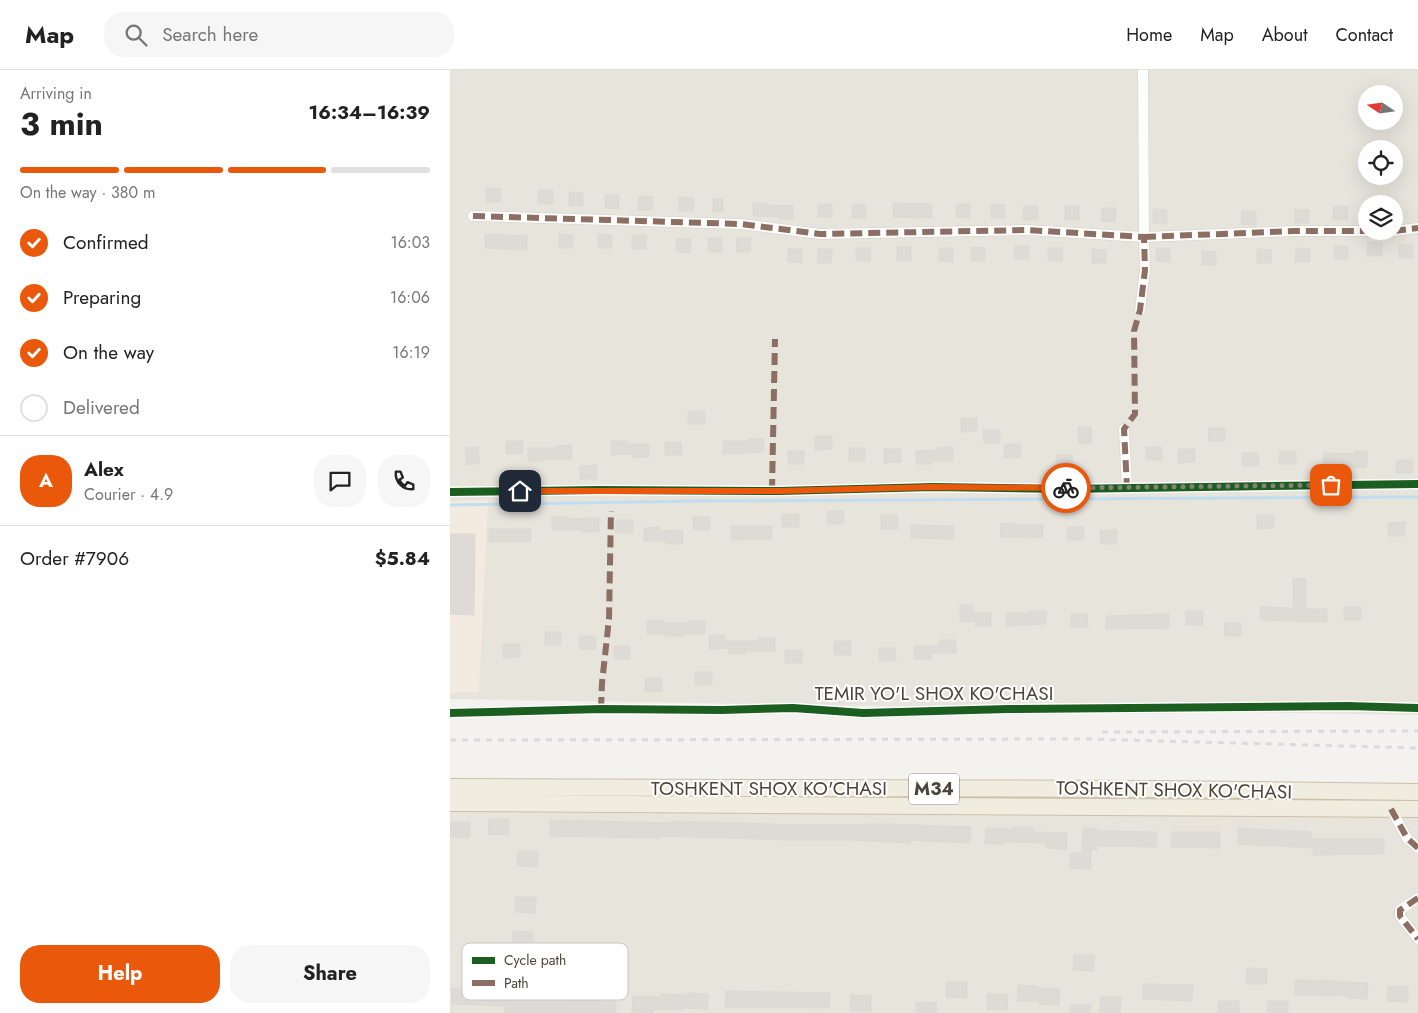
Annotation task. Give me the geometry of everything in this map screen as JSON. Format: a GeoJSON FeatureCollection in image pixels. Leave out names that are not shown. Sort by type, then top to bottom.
{"type":"FeatureCollection","features":[{"type":"Feature","properties":{"kind":"highway","name":"TOSHKENT SHOX KO'CHASI"},"geometry":{"type":"LineString","coordinates":[[450,787],[1152,789],[1418,792]]}},
{"type":"Feature","properties":{"kind":"highway","name":"TOSHKENT SHOX KO'CHASI"},"geometry":{"type":"LineString","coordinates":[[450,803],[1418,808]]}},
{"type":"Feature","properties":{"kind":"street"},"geometry":{"type":"LineString","coordinates":[[1140,310],[1145,270],[1143,70]]}},
{"type":"Feature","properties":{"kind":"street"},"geometry":{"type":"LineString","coordinates":[[473,216],[741,224],[820,234],[1027,230],[1144,237],[1295,230],[1358,231]]}},
{"type":"Feature","properties":{"kind":"street"},"geometry":{"type":"LineString","coordinates":[[1403,230],[1418,228]]}},
{"type":"Feature","properties":{"kind":"street"},"geometry":{"type":"LineString","coordinates":[[1124,429],[1127,488]]}},
{"type":"Feature","properties":{"kind":"street"},"geometry":{"type":"LineString","coordinates":[[450,492],[599,490],[779,491],[933,487],[1127,488],[1418,484]]}},
{"type":"Feature","properties":{"kind":"street","name":"TEMIR YO'L SHOX KO'CHASI"},"geometry":{"type":"LineString","coordinates":[[450,713],[601,709],[722,710],[793,708],[863,713],[1068,708],[1348,706],[1418,708]]}},
{"type":"Feature","properties":{"kind":"street"},"geometry":{"type":"LineString","coordinates":[[1391,809],[1407,838],[1418,848]]}},
{"type":"Feature","properties":{"kind":"street"},"geometry":{"type":"LineString","coordinates":[[1418,898],[1400,910],[1400,916],[1418,939]]}},
{"type":"Feature","properties":{"kind":"shaded area"},"geometry":{"type":"Polygon","coordinates":[[[450,70],[1418,70],[1418,715],[450,699],[450,70]]]}},
{"type":"Feature","properties":{"kind":"shaded area"},"geometry":{"type":"Polygon","coordinates":[[[488,500],[479,692],[450,693],[450,501],[488,500]]]}},
{"type":"Feature","properties":{"kind":"shaded area"},"geometry":{"type":"Polygon","coordinates":[[[1418,797],[1418,1013],[450,1013],[450,799],[1418,797]]]}},
{"type":"Feature","properties":{"kind":"building"},"geometry":{"type":"Polygon","coordinates":[[[486,188],[501,189],[500,202],[486,202],[486,188]]]}},
{"type":"Feature","properties":{"kind":"building"},"geometry":{"type":"Polygon","coordinates":[[[539,190],[553,190],[553,204],[538,204],[539,190]]]}},
{"type":"Feature","properties":{"kind":"building"},"geometry":{"type":"Polygon","coordinates":[[[569,192],[583,193],[583,206],[569,206],[569,192]]]}},
{"type":"Feature","properties":{"kind":"building"},"geometry":{"type":"Polygon","coordinates":[[[605,195],[619,195],[619,209],[605,208],[605,195]]]}},
{"type":"Feature","properties":{"kind":"building"},"geometry":{"type":"Polygon","coordinates":[[[639,196],[653,197],[652,210],[638,210],[639,196]]]}},
{"type":"Feature","properties":{"kind":"building"},"geometry":{"type":"Polygon","coordinates":[[[679,197],[694,198],[693,211],[679,211],[679,197]]]}},
{"type":"Feature","properties":{"kind":"building"},"geometry":{"type":"Polygon","coordinates":[[[713,199],[723,199],[723,212],[713,212],[713,199]]]}},
{"type":"Feature","properties":{"kind":"building"},"geometry":{"type":"Polygon","coordinates":[[[753,203],[793,206],[793,219],[753,216],[753,203]]]}},
{"type":"Feature","properties":{"kind":"building"},"geometry":{"type":"Polygon","coordinates":[[[893,203],[932,204],[932,218],[893,217],[893,203]]]}},
{"type":"Feature","properties":{"kind":"building"},"geometry":{"type":"Polygon","coordinates":[[[818,204],[832,204],[832,217],[818,217],[818,204]]]}},
{"type":"Feature","properties":{"kind":"building"},"geometry":{"type":"Polygon","coordinates":[[[852,204],[866,205],[866,218],[852,218],[852,204]]]}},
{"type":"Feature","properties":{"kind":"building"},"geometry":{"type":"Polygon","coordinates":[[[956,204],[970,204],[970,218],[956,217],[956,204]]]}},
{"type":"Feature","properties":{"kind":"building"},"geometry":{"type":"Polygon","coordinates":[[[991,204],[1005,205],[1005,218],[991,218],[991,204]]]}},
{"type":"Feature","properties":{"kind":"building"},"geometry":{"type":"Polygon","coordinates":[[[1024,206],[1038,206],[1038,220],[1023,220],[1024,206]]]}},
{"type":"Feature","properties":{"kind":"building"},"geometry":{"type":"Polygon","coordinates":[[[1065,206],[1079,206],[1079,220],[1065,220],[1065,206]]]}},
{"type":"Feature","properties":{"kind":"building"},"geometry":{"type":"Polygon","coordinates":[[[1333,206],[1348,206],[1347,220],[1333,219],[1333,206]]]}},
{"type":"Feature","properties":{"kind":"building"},"geometry":{"type":"Polygon","coordinates":[[[1102,208],[1116,208],[1115,222],[1101,221],[1102,208]]]}},
{"type":"Feature","properties":{"kind":"building"},"geometry":{"type":"Polygon","coordinates":[[[1153,209],[1167,210],[1167,223],[1153,223],[1153,209]]]}},
{"type":"Feature","properties":{"kind":"building"},"geometry":{"type":"Polygon","coordinates":[[[1295,209],[1309,210],[1309,223],[1295,223],[1295,209]]]}},
{"type":"Feature","properties":{"kind":"building"},"geometry":{"type":"Polygon","coordinates":[[[1242,211],[1256,211],[1256,225],[1241,224],[1242,211]]]}},
{"type":"Feature","properties":{"kind":"building"},"geometry":{"type":"Polygon","coordinates":[[[485,234],[527,236],[527,250],[485,248],[485,234]]]}},
{"type":"Feature","properties":{"kind":"building"},"geometry":{"type":"Polygon","coordinates":[[[559,234],[573,235],[573,248],[559,248],[559,234]]]}},
{"type":"Feature","properties":{"kind":"building"},"geometry":{"type":"Polygon","coordinates":[[[598,234],[612,235],[612,248],[598,248],[598,234]]]}},
{"type":"Feature","properties":{"kind":"building"},"geometry":{"type":"Polygon","coordinates":[[[632,235],[646,235],[646,249],[632,249],[632,235]]]}},
{"type":"Feature","properties":{"kind":"building"},"geometry":{"type":"Polygon","coordinates":[[[708,238],[722,238],[722,252],[708,252],[708,238]]]}},
{"type":"Feature","properties":{"kind":"building"},"geometry":{"type":"Polygon","coordinates":[[[737,238],[751,238],[750,252],[736,252],[737,238]]]}},
{"type":"Feature","properties":{"kind":"building"},"geometry":{"type":"Polygon","coordinates":[[[676,239],[691,239],[690,253],[676,252],[676,239]]]}},
{"type":"Feature","properties":{"kind":"building"},"geometry":{"type":"Polygon","coordinates":[[[1368,242],[1382,242],[1382,256],[1367,256],[1368,242]]]}},
{"type":"Feature","properties":{"kind":"building"},"geometry":{"type":"Polygon","coordinates":[[[1399,245],[1413,245],[1413,258],[1399,258],[1399,245]]]}},
{"type":"Feature","properties":{"kind":"building"},"geometry":{"type":"Polygon","coordinates":[[[1015,246],[1029,246],[1029,259],[1014,259],[1015,246]]]}},
{"type":"Feature","properties":{"kind":"building"},"geometry":{"type":"Polygon","coordinates":[[[1334,246],[1348,246],[1348,260],[1334,259],[1334,246]]]}},
{"type":"Feature","properties":{"kind":"building"},"geometry":{"type":"Polygon","coordinates":[[[897,247],[911,247],[911,261],[897,260],[897,247]]]}},
{"type":"Feature","properties":{"kind":"building"},"geometry":{"type":"Polygon","coordinates":[[[971,247],[985,248],[985,261],[971,261],[971,247]]]}},
{"type":"Feature","properties":{"kind":"building"},"geometry":{"type":"Polygon","coordinates":[[[856,248],[871,248],[870,261],[856,261],[856,248]]]}},
{"type":"Feature","properties":{"kind":"building"},"geometry":{"type":"Polygon","coordinates":[[[939,248],[953,248],[953,262],[939,261],[939,248]]]}},
{"type":"Feature","properties":{"kind":"building"},"geometry":{"type":"Polygon","coordinates":[[[1048,248],[1063,248],[1062,261],[1048,261],[1048,248]]]}},
{"type":"Feature","properties":{"kind":"building"},"geometry":{"type":"Polygon","coordinates":[[[1156,248],[1170,248],[1170,262],[1156,261],[1156,248]]]}},
{"type":"Feature","properties":{"kind":"building"},"geometry":{"type":"Polygon","coordinates":[[[1296,248],[1310,249],[1310,262],[1295,262],[1296,248]]]}},
{"type":"Feature","properties":{"kind":"building"},"geometry":{"type":"Polygon","coordinates":[[[788,249],[802,249],[802,263],[788,262],[788,249]]]}},
{"type":"Feature","properties":{"kind":"building"},"geometry":{"type":"Polygon","coordinates":[[[818,249],[832,249],[831,263],[817,263],[818,249]]]}},
{"type":"Feature","properties":{"kind":"building"},"geometry":{"type":"Polygon","coordinates":[[[1092,249],[1106,250],[1106,263],[1092,263],[1092,249]]]}},
{"type":"Feature","properties":{"kind":"building"},"geometry":{"type":"Polygon","coordinates":[[[1257,249],[1272,250],[1271,263],[1257,263],[1257,249]]]}},
{"type":"Feature","properties":{"kind":"building"},"geometry":{"type":"Polygon","coordinates":[[[1202,251],[1216,252],[1216,265],[1202,265],[1202,251]]]}},
{"type":"Feature","properties":{"kind":"building"},"geometry":{"type":"Polygon","coordinates":[[[688,411],[705,411],[705,424],[688,424],[688,411]]]}},
{"type":"Feature","properties":{"kind":"building"},"geometry":{"type":"Polygon","coordinates":[[[961,418],[977,418],[977,431],[961,432],[961,418]]]}},
{"type":"Feature","properties":{"kind":"building"},"geometry":{"type":"Polygon","coordinates":[[[1078,427],[1091,427],[1092,443],[1079,444],[1078,427]]]}},
{"type":"Feature","properties":{"kind":"building"},"geometry":{"type":"Polygon","coordinates":[[[1208,428],[1225,428],[1225,441],[1209,441],[1208,428]]]}},
{"type":"Feature","properties":{"kind":"building"},"geometry":{"type":"Polygon","coordinates":[[[983,430],[1000,430],[1000,443],[984,443],[983,430]]]}},
{"type":"Feature","properties":{"kind":"building"},"geometry":{"type":"Polygon","coordinates":[[[815,436],[832,436],[832,449],[815,450],[815,436]]]}},
{"type":"Feature","properties":{"kind":"building"},"geometry":{"type":"Polygon","coordinates":[[[748,439],[764,439],[764,452],[723,454],[723,441],[748,441],[748,439]]]}},
{"type":"Feature","properties":{"kind":"building"},"geometry":{"type":"Polygon","coordinates":[[[506,441],[523,441],[523,454],[506,454],[506,441]]]}},
{"type":"Feature","properties":{"kind":"building"},"geometry":{"type":"Polygon","coordinates":[[[611,441],[628,441],[628,444],[649,444],[649,457],[632,458],[632,454],[611,455],[611,441]]]}},
{"type":"Feature","properties":{"kind":"building"},"geometry":{"type":"Polygon","coordinates":[[[665,442],[681,442],[682,455],[665,455],[665,442]]]}},
{"type":"Feature","properties":{"kind":"building"},"geometry":{"type":"Polygon","coordinates":[[[1004,444],[1021,444],[1021,457],[1004,458],[1004,444]]]}},
{"type":"Feature","properties":{"kind":"building"},"geometry":{"type":"Polygon","coordinates":[[[572,445],[572,459],[528,461],[528,448],[555,448],[555,446],[572,445]]]}},
{"type":"Feature","properties":{"kind":"building"},"geometry":{"type":"Polygon","coordinates":[[[478,447],[480,463],[467,465],[465,448],[478,447]]]}},
{"type":"Feature","properties":{"kind":"building"},"geometry":{"type":"Polygon","coordinates":[[[953,447],[953,461],[932,461],[932,464],[916,464],[916,451],[953,447]]]}},
{"type":"Feature","properties":{"kind":"building"},"geometry":{"type":"Polygon","coordinates":[[[1146,447],[1162,447],[1162,460],[1146,460],[1146,447]]]}},
{"type":"Feature","properties":{"kind":"building"},"geometry":{"type":"Polygon","coordinates":[[[849,448],[865,448],[865,461],[849,461],[849,448]]]}},
{"type":"Feature","properties":{"kind":"building"},"geometry":{"type":"Polygon","coordinates":[[[884,449],[901,449],[901,462],[884,463],[884,449]]]}},
{"type":"Feature","properties":{"kind":"building"},"geometry":{"type":"Polygon","coordinates":[[[1178,449],[1195,449],[1195,462],[1178,463],[1178,449]]]}},
{"type":"Feature","properties":{"kind":"building"},"geometry":{"type":"Polygon","coordinates":[[[788,451],[804,451],[804,464],[788,464],[788,451]]]}},
{"type":"Feature","properties":{"kind":"building"},"geometry":{"type":"Polygon","coordinates":[[[1280,451],[1296,451],[1296,464],[1279,464],[1280,451]]]}},
{"type":"Feature","properties":{"kind":"building"},"geometry":{"type":"Polygon","coordinates":[[[1354,451],[1368,451],[1366,468],[1323,466],[1324,453],[1354,454],[1354,451]]]}},
{"type":"Feature","properties":{"kind":"building"},"geometry":{"type":"Polygon","coordinates":[[[1242,453],[1258,453],[1259,466],[1242,466],[1242,453]]]}},
{"type":"Feature","properties":{"kind":"building"},"geometry":{"type":"Polygon","coordinates":[[[1056,455],[1073,455],[1073,468],[1056,468],[1056,455]]]}},
{"type":"Feature","properties":{"kind":"building"},"geometry":{"type":"Polygon","coordinates":[[[1397,460],[1413,460],[1413,473],[1396,473],[1397,460]]]}},
{"type":"Feature","properties":{"kind":"building"},"geometry":{"type":"Polygon","coordinates":[[[597,465],[597,479],[580,479],[580,466],[597,465]]]}},
{"type":"Feature","properties":{"kind":"building"},"geometry":{"type":"Polygon","coordinates":[[[827,511],[844,511],[844,524],[827,524],[827,511]]]}},
{"type":"Feature","properties":{"kind":"building"},"geometry":{"type":"Polygon","coordinates":[[[782,514],[799,514],[799,527],[782,527],[782,514]]]}},
{"type":"Feature","properties":{"kind":"building"},"geometry":{"type":"Polygon","coordinates":[[[881,515],[897,515],[898,529],[881,529],[881,515]]]}},
{"type":"Feature","properties":{"kind":"building"},"geometry":{"type":"Polygon","coordinates":[[[1257,515],[1274,515],[1274,528],[1257,529],[1257,515]]]}},
{"type":"Feature","properties":{"kind":"building"},"geometry":{"type":"Polygon","coordinates":[[[552,517],[568,517],[568,519],[599,518],[599,532],[552,530],[552,517]]]}},
{"type":"Feature","properties":{"kind":"building"},"geometry":{"type":"Polygon","coordinates":[[[693,517],[710,517],[710,530],[693,530],[693,517]]]}},
{"type":"Feature","properties":{"kind":"building"},"geometry":{"type":"Polygon","coordinates":[[[616,520],[633,520],[633,533],[616,533],[616,520]]]}},
{"type":"Feature","properties":{"kind":"building"},"geometry":{"type":"Polygon","coordinates":[[[1405,522],[1405,536],[1388,536],[1388,523],[1405,522]]]}},
{"type":"Feature","properties":{"kind":"building"},"geometry":{"type":"Polygon","coordinates":[[[1017,523],[1017,525],[1043,525],[1043,538],[1001,537],[1000,524],[1017,523]]]}},
{"type":"Feature","properties":{"kind":"building"},"geometry":{"type":"Polygon","coordinates":[[[911,525],[954,526],[954,539],[911,538],[911,525]]]}},
{"type":"Feature","properties":{"kind":"building"},"geometry":{"type":"Polygon","coordinates":[[[731,526],[772,526],[772,539],[731,540],[731,526]]]}},
{"type":"Feature","properties":{"kind":"building"},"geometry":{"type":"Polygon","coordinates":[[[660,527],[660,531],[683,530],[683,544],[666,544],[666,541],[644,541],[644,528],[660,527]]]}},
{"type":"Feature","properties":{"kind":"building"},"geometry":{"type":"Polygon","coordinates":[[[1067,527],[1084,527],[1084,540],[1067,540],[1067,527]]]}},
{"type":"Feature","properties":{"kind":"building"},"geometry":{"type":"Polygon","coordinates":[[[489,529],[531,529],[531,542],[489,542],[489,529]]]}},
{"type":"Feature","properties":{"kind":"building"},"geometry":{"type":"Polygon","coordinates":[[[1100,530],[1117,530],[1117,544],[1101,544],[1100,530]]]}},
{"type":"Feature","properties":{"kind":"building"},"geometry":{"type":"Polygon","coordinates":[[[450,534],[475,534],[474,615],[450,614],[450,534]]]}},
{"type":"Feature","properties":{"kind":"building"},"geometry":{"type":"Polygon","coordinates":[[[1293,578],[1306,579],[1306,609],[1327,609],[1327,622],[1260,620],[1260,607],[1293,608],[1293,578]]]}},
{"type":"Feature","properties":{"kind":"building"},"geometry":{"type":"Polygon","coordinates":[[[960,605],[973,605],[973,613],[991,613],[991,626],[975,626],[975,621],[960,622],[960,605]]]}},
{"type":"Feature","properties":{"kind":"building"},"geometry":{"type":"Polygon","coordinates":[[[1344,607],[1361,607],[1361,620],[1344,620],[1344,607]]]}},
{"type":"Feature","properties":{"kind":"building"},"geometry":{"type":"Polygon","coordinates":[[[1030,611],[1046,611],[1046,624],[1006,626],[1006,613],[1030,613],[1030,611]]]}},
{"type":"Feature","properties":{"kind":"building"},"geometry":{"type":"Polygon","coordinates":[[[1186,611],[1203,611],[1203,625],[1186,625],[1186,611]]]}},
{"type":"Feature","properties":{"kind":"building"},"geometry":{"type":"Polygon","coordinates":[[[1071,614],[1087,614],[1088,627],[1071,627],[1071,614]]]}},
{"type":"Feature","properties":{"kind":"building"},"geometry":{"type":"Polygon","coordinates":[[[1169,614],[1169,628],[1106,629],[1106,616],[1169,614]]]}},
{"type":"Feature","properties":{"kind":"building"},"geometry":{"type":"Polygon","coordinates":[[[663,620],[663,623],[705,621],[705,634],[666,636],[666,634],[647,634],[647,621],[663,620]]]}},
{"type":"Feature","properties":{"kind":"building"},"geometry":{"type":"Polygon","coordinates":[[[1224,623],[1241,623],[1241,636],[1225,636],[1224,623]]]}},
{"type":"Feature","properties":{"kind":"building"},"geometry":{"type":"Polygon","coordinates":[[[545,632],[561,632],[561,645],[545,645],[545,632]]]}},
{"type":"Feature","properties":{"kind":"building"},"geometry":{"type":"Polygon","coordinates":[[[709,635],[725,635],[725,641],[758,641],[758,638],[775,638],[775,651],[745,651],[745,654],[729,654],[729,648],[709,649],[709,635]]]}},
{"type":"Feature","properties":{"kind":"building"},"geometry":{"type":"Polygon","coordinates":[[[579,636],[596,636],[596,649],[580,649],[579,636]]]}},
{"type":"Feature","properties":{"kind":"building"},"geometry":{"type":"Polygon","coordinates":[[[940,640],[956,640],[956,653],[931,653],[931,659],[914,659],[914,646],[940,646],[940,640]]]}},
{"type":"Feature","properties":{"kind":"building"},"geometry":{"type":"Polygon","coordinates":[[[834,641],[851,641],[851,655],[834,655],[834,641]]]}},
{"type":"Feature","properties":{"kind":"building"},"geometry":{"type":"Polygon","coordinates":[[[503,644],[520,644],[520,657],[503,658],[503,644]]]}},
{"type":"Feature","properties":{"kind":"building"},"geometry":{"type":"Polygon","coordinates":[[[614,646],[630,646],[630,659],[614,659],[614,646]]]}},
{"type":"Feature","properties":{"kind":"building"},"geometry":{"type":"Polygon","coordinates":[[[879,648],[895,648],[896,661],[879,661],[879,648]]]}},
{"type":"Feature","properties":{"kind":"building"},"geometry":{"type":"Polygon","coordinates":[[[785,650],[802,650],[802,663],[785,663],[785,650]]]}},
{"type":"Feature","properties":{"kind":"building"},"geometry":{"type":"Polygon","coordinates":[[[695,672],[712,672],[712,685],[695,685],[695,672]]]}},
{"type":"Feature","properties":{"kind":"building"},"geometry":{"type":"Polygon","coordinates":[[[645,678],[662,678],[662,691],[645,692],[645,678]]]}},
{"type":"Feature","properties":{"kind":"building"},"geometry":{"type":"Polygon","coordinates":[[[489,819],[509,819],[509,835],[488,834],[489,819]]]}},
{"type":"Feature","properties":{"kind":"building"},"geometry":{"type":"Polygon","coordinates":[[[550,820],[802,825],[888,824],[971,827],[970,843],[910,840],[910,843],[660,836],[660,838],[550,836],[550,820]]]}},
{"type":"Feature","properties":{"kind":"building"},"geometry":{"type":"Polygon","coordinates":[[[450,822],[470,822],[469,838],[450,837],[450,822]]]}},
{"type":"Feature","properties":{"kind":"building"},"geometry":{"type":"Polygon","coordinates":[[[1013,827],[1033,827],[1033,832],[1067,833],[1067,849],[1046,848],[1046,843],[1005,842],[1005,844],[985,844],[986,828],[1013,829],[1013,827]]]}},
{"type":"Feature","properties":{"kind":"building"},"geometry":{"type":"Polygon","coordinates":[[[1083,828],[1098,829],[1098,831],[1157,832],[1156,847],[1097,846],[1097,850],[1091,849],[1091,869],[1070,868],[1071,853],[1082,853],[1083,828]]]}},
{"type":"Feature","properties":{"kind":"building"},"geometry":{"type":"Polygon","coordinates":[[[1238,828],[1311,832],[1311,839],[1384,839],[1384,854],[1313,855],[1313,848],[1238,844],[1238,828]]]}},
{"type":"Feature","properties":{"kind":"building"},"geometry":{"type":"Polygon","coordinates":[[[1172,832],[1220,832],[1220,848],[1171,847],[1172,832]]]}},
{"type":"Feature","properties":{"kind":"building"},"geometry":{"type":"Polygon","coordinates":[[[518,851],[538,851],[538,867],[517,866],[518,851]]]}},
{"type":"Feature","properties":{"kind":"building"},"geometry":{"type":"Polygon","coordinates":[[[515,897],[536,897],[535,913],[515,912],[515,897]]]}},
{"type":"Feature","properties":{"kind":"building"},"geometry":{"type":"Polygon","coordinates":[[[513,931],[533,932],[533,943],[512,943],[513,931]]]}},
{"type":"Feature","properties":{"kind":"building"},"geometry":{"type":"Polygon","coordinates":[[[1074,955],[1094,955],[1094,971],[1073,970],[1074,955]]]}},
{"type":"Feature","properties":{"kind":"building"},"geometry":{"type":"Polygon","coordinates":[[[1247,968],[1267,969],[1267,984],[1246,984],[1247,968]]]}},
{"type":"Feature","properties":{"kind":"building"},"geometry":{"type":"Polygon","coordinates":[[[1295,980],[1368,983],[1367,999],[1347,998],[1347,996],[1295,995],[1295,980]]]}},
{"type":"Feature","properties":{"kind":"building"},"geometry":{"type":"Polygon","coordinates":[[[947,982],[967,982],[967,998],[946,997],[947,982]]]}},
{"type":"Feature","properties":{"kind":"building"},"geometry":{"type":"Polygon","coordinates":[[[1143,984],[1193,985],[1192,1001],[1143,999],[1143,984]]]}},
{"type":"Feature","properties":{"kind":"building"},"geometry":{"type":"Polygon","coordinates":[[[1018,985],[1060,989],[1059,1005],[1039,1004],[1039,1001],[1017,1001],[1018,985]]]}},
{"type":"Feature","properties":{"kind":"building"},"geometry":{"type":"Polygon","coordinates":[[[1388,986],[1408,986],[1408,1002],[1387,1001],[1388,986]]]}},
{"type":"Feature","properties":{"kind":"building"},"geometry":{"type":"Polygon","coordinates":[[[452,988],[462,988],[462,1000],[616,1001],[616,1013],[505,1013],[505,1006],[451,1004],[452,988]]]}},
{"type":"Feature","properties":{"kind":"building"},"geometry":{"type":"Polygon","coordinates":[[[726,991],[830,993],[829,1008],[725,1007],[726,991]]]}},
{"type":"Feature","properties":{"kind":"building"},"geometry":{"type":"Polygon","coordinates":[[[687,993],[708,994],[708,1009],[681,1008],[681,1010],[653,1010],[653,1013],[632,1012],[633,996],[661,997],[661,994],[687,995],[687,993]]]}},
{"type":"Feature","properties":{"kind":"building"},"geometry":{"type":"Polygon","coordinates":[[[987,994],[1008,994],[1007,1010],[987,1009],[987,994]]]}},
{"type":"Feature","properties":{"kind":"building"},"geometry":{"type":"Polygon","coordinates":[[[851,995],[871,996],[871,1011],[850,1011],[851,995]]]}},
{"type":"Feature","properties":{"kind":"building"},"geometry":{"type":"Polygon","coordinates":[[[1100,997],[1121,997],[1120,1013],[1100,1012],[1100,997]]]}},
{"type":"Feature","properties":{"kind":"building"},"geometry":{"type":"Polygon","coordinates":[[[1218,1001],[1239,1001],[1239,1013],[1218,1013],[1218,1001]]]}},
{"type":"Feature","properties":{"kind":"building"},"geometry":{"type":"Polygon","coordinates":[[[1268,1001],[1288,1001],[1288,1013],[1267,1013],[1268,1001]]]}},
{"type":"Feature","properties":{"kind":"building"},"geometry":{"type":"Polygon","coordinates":[[[916,1002],[937,1003],[936,1013],[916,1013],[916,1002]]]}},
{"type":"Feature","properties":{"kind":"building"},"geometry":{"type":"Polygon","coordinates":[[[1070,1005],[1091,1005],[1090,1013],[1070,1013],[1070,1005]]]}},
{"type":"Feature","properties":{"kind":"waterway"},"geometry":{"type":"LineString","coordinates":[[450,505],[704,501],[1418,497]]}},
{"type":"Feature","properties":{"kind":"railway"},"geometry":{"type":"LineString","coordinates":[[1102,732],[1418,731]]}},
{"type":"Feature","properties":{"kind":"railway"},"geometry":{"type":"LineString","coordinates":[[450,740],[1087,739],[1418,748]]}},
{"type":"Feature","properties":{"kind":"marked path"},"geometry":{"type":"LineString","coordinates":[[473,216],[741,224],[820,234],[1027,230],[1144,237],[1145,270],[1140,310],[1134,331],[1135,414],[1124,429],[1127,488]]}},
{"type":"Feature","properties":{"kind":"marked path"},"geometry":{"type":"LineString","coordinates":[[1403,230],[1418,228]]}},
{"type":"Feature","properties":{"kind":"marked path"},"geometry":{"type":"LineString","coordinates":[[1144,237],[1295,231],[1358,231]]}},
{"type":"Feature","properties":{"kind":"marked path"},"geometry":{"type":"LineString","coordinates":[[772,491],[775,339]]}},
{"type":"Feature","properties":{"kind":"marked path"},"geometry":{"type":"LineString","coordinates":[[601,709],[609,619],[611,511]]}},
{"type":"Feature","properties":{"kind":"marked path"},"geometry":{"type":"LineString","coordinates":[[1391,809],[1407,838],[1418,848]]}},
{"type":"Feature","properties":{"kind":"marked path"},"geometry":{"type":"LineString","coordinates":[[1418,898],[1400,910],[1400,916],[1418,939]]}},
{"type":"Feature","properties":{"kind":"cycle path"},"geometry":{"type":"LineString","coordinates":[[450,492],[599,490],[779,491],[933,487],[1065,489],[1418,484]]}},
{"type":"Feature","properties":{"kind":"cycle path"},"geometry":{"type":"LineString","coordinates":[[450,713],[601,709],[722,710],[793,708],[863,713],[1008,709],[1348,706],[1418,708]]}},
{"type":"Feature","properties":{"kind":"way so far"},"geometry":{"type":"LineString","coordinates":[[1066,488],[1331,485]]}},
{"type":"Feature","properties":{"kind":"route"},"geometry":{"type":"LineString","coordinates":[[520,491],[779,491],[933,487],[1066,488]]}}]}
